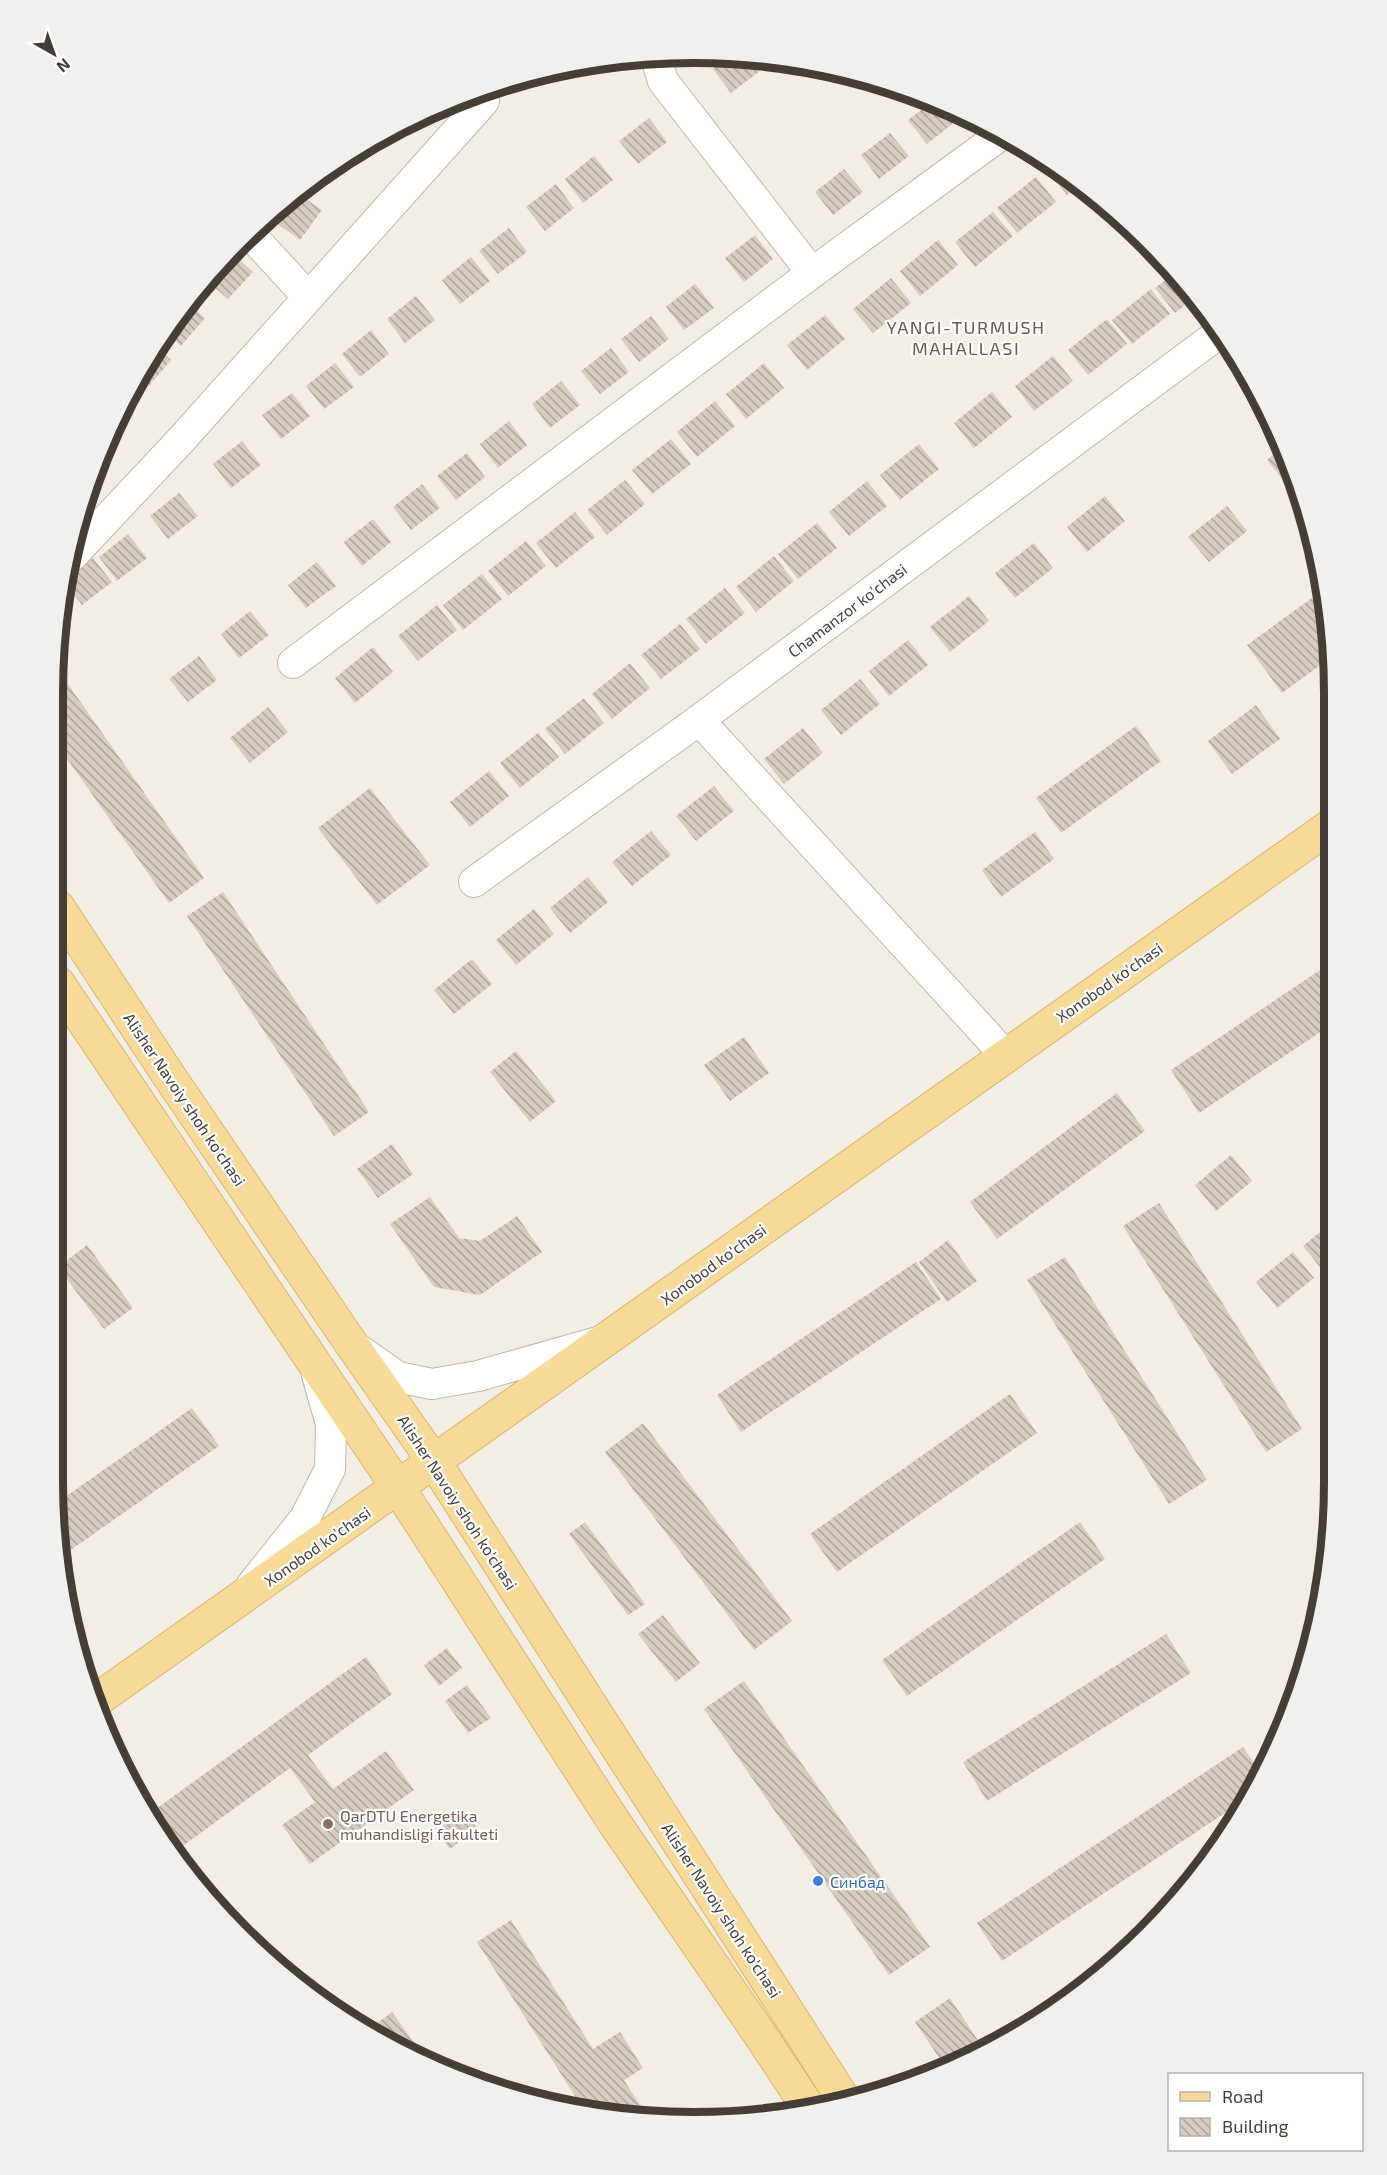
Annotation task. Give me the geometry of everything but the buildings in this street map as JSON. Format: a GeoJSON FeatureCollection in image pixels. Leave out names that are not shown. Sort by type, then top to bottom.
{"type":"FeatureCollection","features":[{"type":"Feature","properties":{"kind":"main road","name":"Xonobod ko'chasi"},"geometry":{"type":"LineString","coordinates":[[101,1697],[399,1489],[1005,1055],[1324,831]]}},
{"type":"Feature","properties":{"kind":"main road","name":"Alisher Navoiy shoh ko'chasi"},"geometry":{"type":"LineString","coordinates":[[63,915],[169,1076],[435,1463],[841,2095]]}},
{"type":"Feature","properties":{"kind":"main road"},"geometry":{"type":"LineString","coordinates":[[63,990],[399,1489],[614,1822],[805,2102]]}},
{"type":"Feature","properties":{"kind":"street"},"geometry":{"type":"LineString","coordinates":[[659,64],[663,81],[812,273]]}},
{"type":"Feature","properties":{"kind":"street"},"geometry":{"type":"LineString","coordinates":[[80,547],[181,440],[484,101]]}},
{"type":"Feature","properties":{"kind":"street"},"geometry":{"type":"LineString","coordinates":[[293,663],[812,273],[994,140]]}},
{"type":"Feature","properties":{"kind":"street"},"geometry":{"type":"LineString","coordinates":[[256,240],[308,297]]}},
{"type":"Feature","properties":{"kind":"street","name":"Chamanzor ko'chasi"},"geometry":{"type":"LineString","coordinates":[[474,882],[699,720],[1214,337]]}},
{"type":"Feature","properties":{"kind":"street"},"geometry":{"type":"LineString","coordinates":[[699,720],[1005,1055]]}},
{"type":"Feature","properties":{"kind":"street"},"geometry":{"type":"LineString","coordinates":[[350,1342],[398,1377],[432,1384],[478,1376],[609,1338]]}},
{"type":"Feature","properties":{"kind":"street"},"geometry":{"type":"LineString","coordinates":[[240,1600],[305,1518],[330,1469],[331,1424],[314,1364]]}},
{"type":"Feature","properties":{"kind":"street"},"geometry":{"type":"LineString","coordinates":[[761,2036],[789,2015]]}},
{"type":"Feature","properties":{"kind":"place","name":"QarDTU Energetika muhandisligi fakulteti"},"geometry":{"type":"Point","coordinates":[328,1824]}},
{"type":"Feature","properties":{"kind":"place","name":"Синбад"},"geometry":{"type":"Point","coordinates":[818,1881]}},
{"type":"Feature","properties":{"kind":"district","name":"YANGI-TURMUSH MAHALLASI"},"geometry":{"type":"Point","coordinates":[966,337]}}]}
